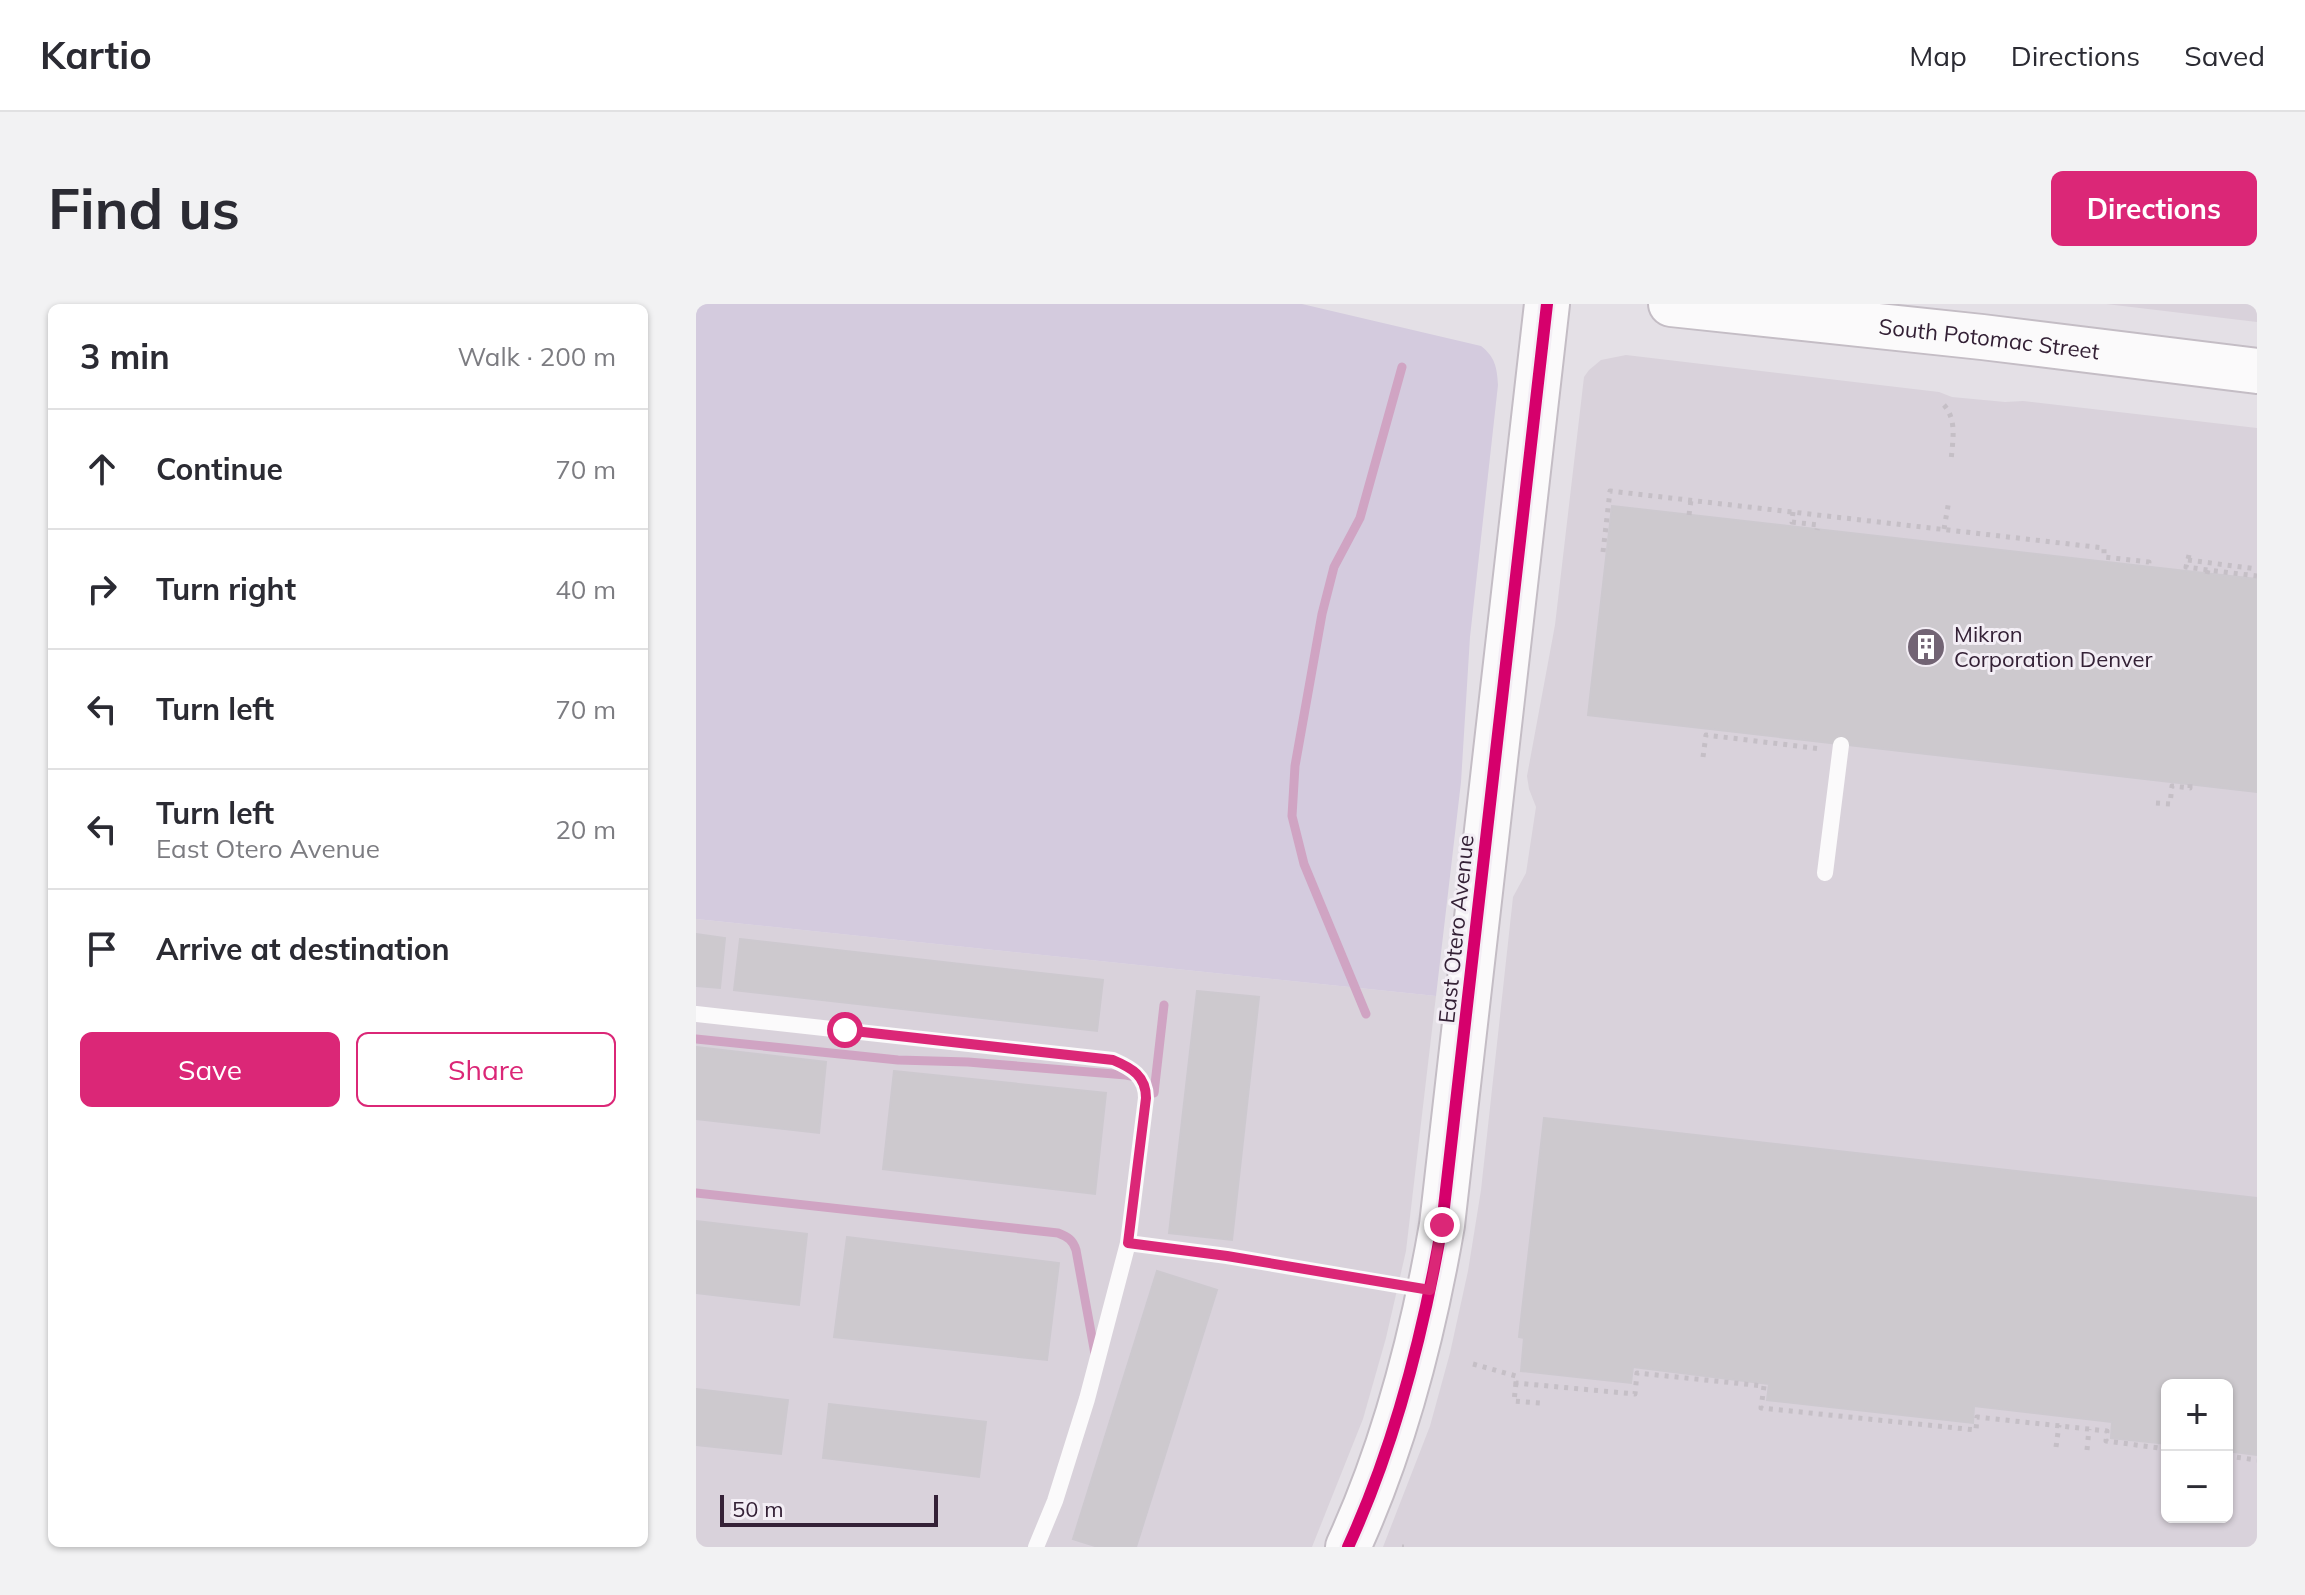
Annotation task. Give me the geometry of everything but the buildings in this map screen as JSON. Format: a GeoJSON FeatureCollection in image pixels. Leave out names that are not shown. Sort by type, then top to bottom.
{"type":"FeatureCollection","features":[{"type":"Feature","properties":{"kind":"street","name":"East Otero Avenue"},"geometry":{"type":"LineString","coordinates":[[1348,1547],[1398,1413],[1430,1290],[1449,1169],[1547,304]]}},
{"type":"Feature","properties":{"kind":"street","name":"South Potomac Street"},"geometry":{"type":"LineString","coordinates":[[1671,304],[1982,337],[2257,371]]}},
{"type":"Feature","properties":{"kind":"lane"},"geometry":{"type":"LineString","coordinates":[[1825,873],[1841,748]]}},
{"type":"Feature","properties":{"kind":"lane"},"geometry":{"type":"LineString","coordinates":[[696,1014],[1113,1060],[1129,1067],[1141,1078],[1146,1088],[1146,1098],[1128,1243],[1087,1399],[1055,1501],[1036,1547]]}},
{"type":"Feature","properties":{"kind":"lane"},"geometry":{"type":"LineString","coordinates":[[1128,1243],[1430,1290]]}},
{"type":"Feature","properties":{"kind":"path"},"geometry":{"type":"LineString","coordinates":[[1944,405],[1953,422],[1951,462]]}},
{"type":"Feature","properties":{"kind":"path"},"geometry":{"type":"LineString","coordinates":[[1603,552],[1610,491],[2104,548],[2104,557],[2149,562],[2148,567]]}},
{"type":"Feature","properties":{"kind":"path"},"geometry":{"type":"LineString","coordinates":[[1689,515],[1691,500]]}},
{"type":"Feature","properties":{"kind":"path"},"geometry":{"type":"LineString","coordinates":[[1944,529],[1949,500]]}},
{"type":"Feature","properties":{"kind":"path"},"geometry":{"type":"LineString","coordinates":[[1793,512],[1792,522],[1818,525],[1817,530]]}},
{"type":"Feature","properties":{"kind":"path"},"geometry":{"type":"LineString","coordinates":[[2257,569],[2188,557],[2186,567],[2257,576]]}},
{"type":"Feature","properties":{"kind":"path"},"geometry":{"type":"LineString","coordinates":[[1703,757],[1706,735],[1841,748]]}},
{"type":"Feature","properties":{"kind":"path"},"geometry":{"type":"LineString","coordinates":[[2156,803],[2170,804],[2172,786],[2190,788],[2190,784]]}},
{"type":"Feature","properties":{"kind":"path"},"geometry":{"type":"LineString","coordinates":[[1473,1364],[1516,1376],[1514,1401],[1540,1403]]}},
{"type":"Feature","properties":{"kind":"path"},"geometry":{"type":"LineString","coordinates":[[1516,1383],[1635,1394],[1637,1373],[1764,1386],[1761,1408],[1976,1430],[1977,1417],[2059,1425],[2107,1431],[2106,1441],[2161,1448]]}},
{"type":"Feature","properties":{"kind":"path"},"geometry":{"type":"LineString","coordinates":[[2056,1447],[2059,1425]]}},
{"type":"Feature","properties":{"kind":"path"},"geometry":{"type":"LineString","coordinates":[[2087,1450],[2089,1429]]}},
{"type":"Feature","properties":{"kind":"path"},"geometry":{"type":"LineString","coordinates":[[2233,1457],[2257,1460]]}},
{"type":"Feature","properties":{"kind":"shaded area"},"geometry":{"type":"Polygon","coordinates":[[[696,304],[1302,304],[1481,346],[1486,350],[1494,363],[1498,385],[1470,637],[1461,782],[1436,996],[696,919],[696,304]]]}},
{"type":"Feature","properties":{"kind":"shaded area"},"geometry":{"type":"Polygon","coordinates":[[[2106,304],[2257,304],[2257,322],[2106,304]]]}},
{"type":"Feature","properties":{"kind":"shaded area"},"geometry":{"type":"Polygon","coordinates":[[[1626,355],[1939,392],[1952,397],[2023,401],[2257,428],[2257,1547],[1383,1547],[1430,1426],[1468,1271],[1481,1190],[1513,897],[1526,873],[1536,807],[1527,776],[1555,625],[1584,377],[1601,360],[1626,355]]]}},
{"type":"Feature","properties":{"kind":"shaded area"},"geometry":{"type":"Polygon","coordinates":[[[696,919],[1436,996],[1406,1251],[1363,1419],[1312,1547],[696,1547],[696,919]]]}},
{"type":"Feature","properties":{"kind":"waterway"},"geometry":{"type":"LineString","coordinates":[[1366,1014],[1304,864],[1292,816],[1295,766],[1322,614],[1334,567],[1360,518],[1402,367]]}},
{"type":"Feature","properties":{"kind":"waterway"},"geometry":{"type":"LineString","coordinates":[[1154,1093],[1164,1005]]}},
{"type":"Feature","properties":{"kind":"waterway"},"geometry":{"type":"LineString","coordinates":[[696,1039],[898,1060],[968,1062],[1126,1075],[1141,1078],[1154,1091]]}},
{"type":"Feature","properties":{"kind":"waterway"},"geometry":{"type":"LineString","coordinates":[[696,1193],[1058,1233],[1070,1239],[1076,1250],[1095,1354]]}},
{"type":"Feature","properties":{"kind":"cycle path"},"geometry":{"type":"LineString","coordinates":[[1348,1547],[1380,1469],[1406,1389],[1442,1225],[1547,304]]}},
{"type":"Feature","properties":{"kind":"place","name":"Mikron Corporation Denver"},"geometry":{"type":"Point","coordinates":[1926,647]}},
{"type":"Feature","properties":{"kind":"route"},"geometry":{"type":"LineString","coordinates":[[845,1030],[1113,1060],[1129,1067],[1141,1078],[1146,1088],[1146,1098],[1128,1243],[1430,1290],[1442,1225]]}}]}
